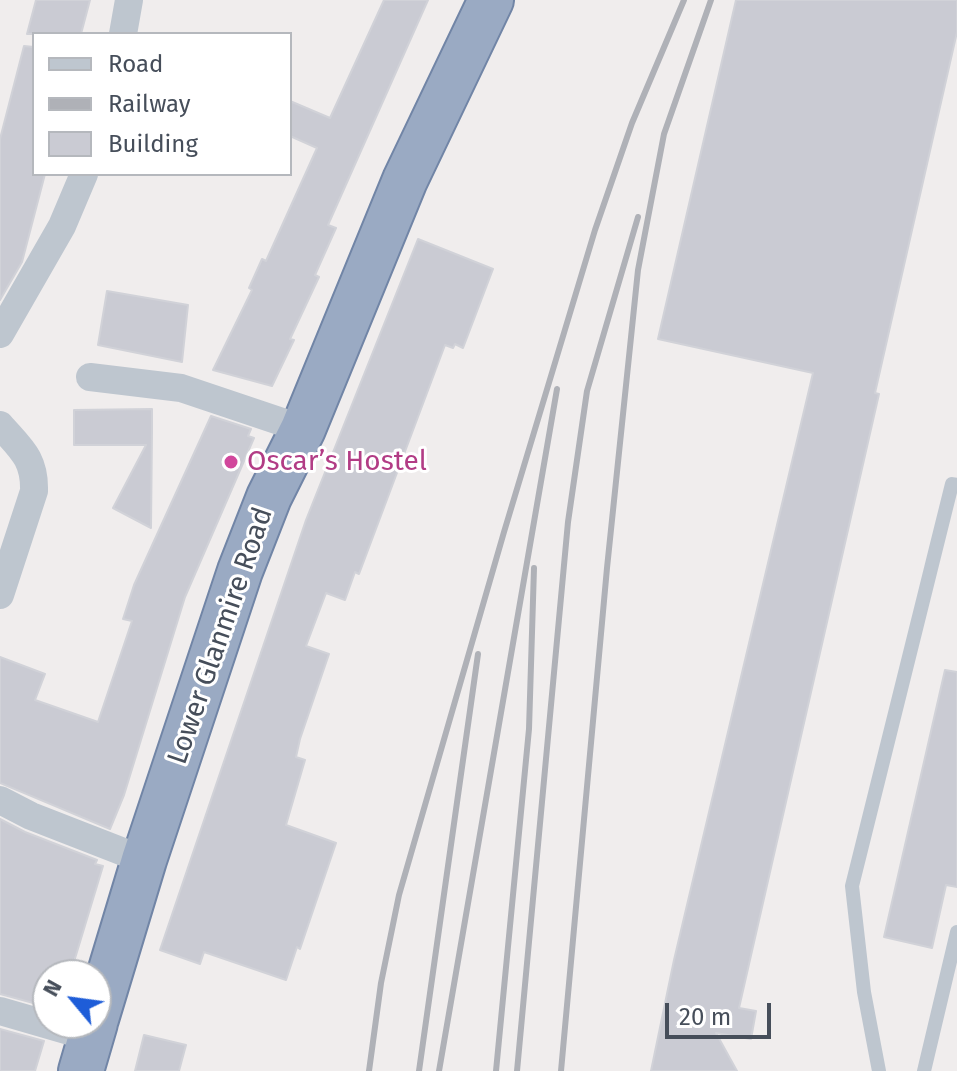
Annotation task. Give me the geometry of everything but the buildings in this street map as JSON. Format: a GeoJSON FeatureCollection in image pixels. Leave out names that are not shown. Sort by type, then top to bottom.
{"type":"FeatureCollection","features":[{"type":"Feature","properties":{"kind":"highway","name":"Lower Glanmire Road"},"geometry":{"type":"LineString","coordinates":[[112,965],[240,571],[269,497],[303,429],[405,180],[491,0]]}},
{"type":"Feature","properties":{"kind":"street"},"geometry":{"type":"LineString","coordinates":[[123,32],[129,0]]}},
{"type":"Feature","properties":{"kind":"street"},"geometry":{"type":"LineString","coordinates":[[0,334],[62,226],[83,176]]}},
{"type":"Feature","properties":{"kind":"street"},"geometry":{"type":"LineString","coordinates":[[90,377],[181,388],[303,429]]}},
{"type":"Feature","properties":{"kind":"street"},"geometry":{"type":"LineString","coordinates":[[0,425],[31,461],[34,491],[0,595]]}},
{"type":"Feature","properties":{"kind":"street"},"geometry":{"type":"LineString","coordinates":[[0,800],[31,816],[144,860]]}},
{"type":"Feature","properties":{"kind":"street"},"geometry":{"type":"LineString","coordinates":[[0,1011],[32,1021]]}},
{"type":"Feature","properties":{"kind":"lane"},"geometry":{"type":"LineString","coordinates":[[879,1071],[864,992],[852,886],[952,484],[957,485]]}},
{"type":"Feature","properties":{"kind":"lane"},"geometry":{"type":"LineString","coordinates":[[924,1071],[957,932]]}},
{"type":"Feature","properties":{"kind":"railway"},"geometry":{"type":"LineString","coordinates":[[369,1071],[381,983],[399,895],[504,532],[595,230],[632,123],[684,0]]}},
{"type":"Feature","properties":{"kind":"railway"},"geometry":{"type":"LineString","coordinates":[[561,1071],[638,270],[664,134],[711,0]]}},
{"type":"Feature","properties":{"kind":"railway"},"geometry":{"type":"LineString","coordinates":[[517,1071],[568,522],[587,391],[638,217]]}},
{"type":"Feature","properties":{"kind":"railway"},"geometry":{"type":"LineString","coordinates":[[439,1071],[557,389]]}},
{"type":"Feature","properties":{"kind":"railway"},"geometry":{"type":"LineString","coordinates":[[496,1071],[529,729],[534,568]]}},
{"type":"Feature","properties":{"kind":"railway"},"geometry":{"type":"LineString","coordinates":[[419,1071],[478,654]]}},
{"type":"Feature","properties":{"kind":"place","name":"Oscar’s Hostel"},"geometry":{"type":"Point","coordinates":[231,462]}}]}
